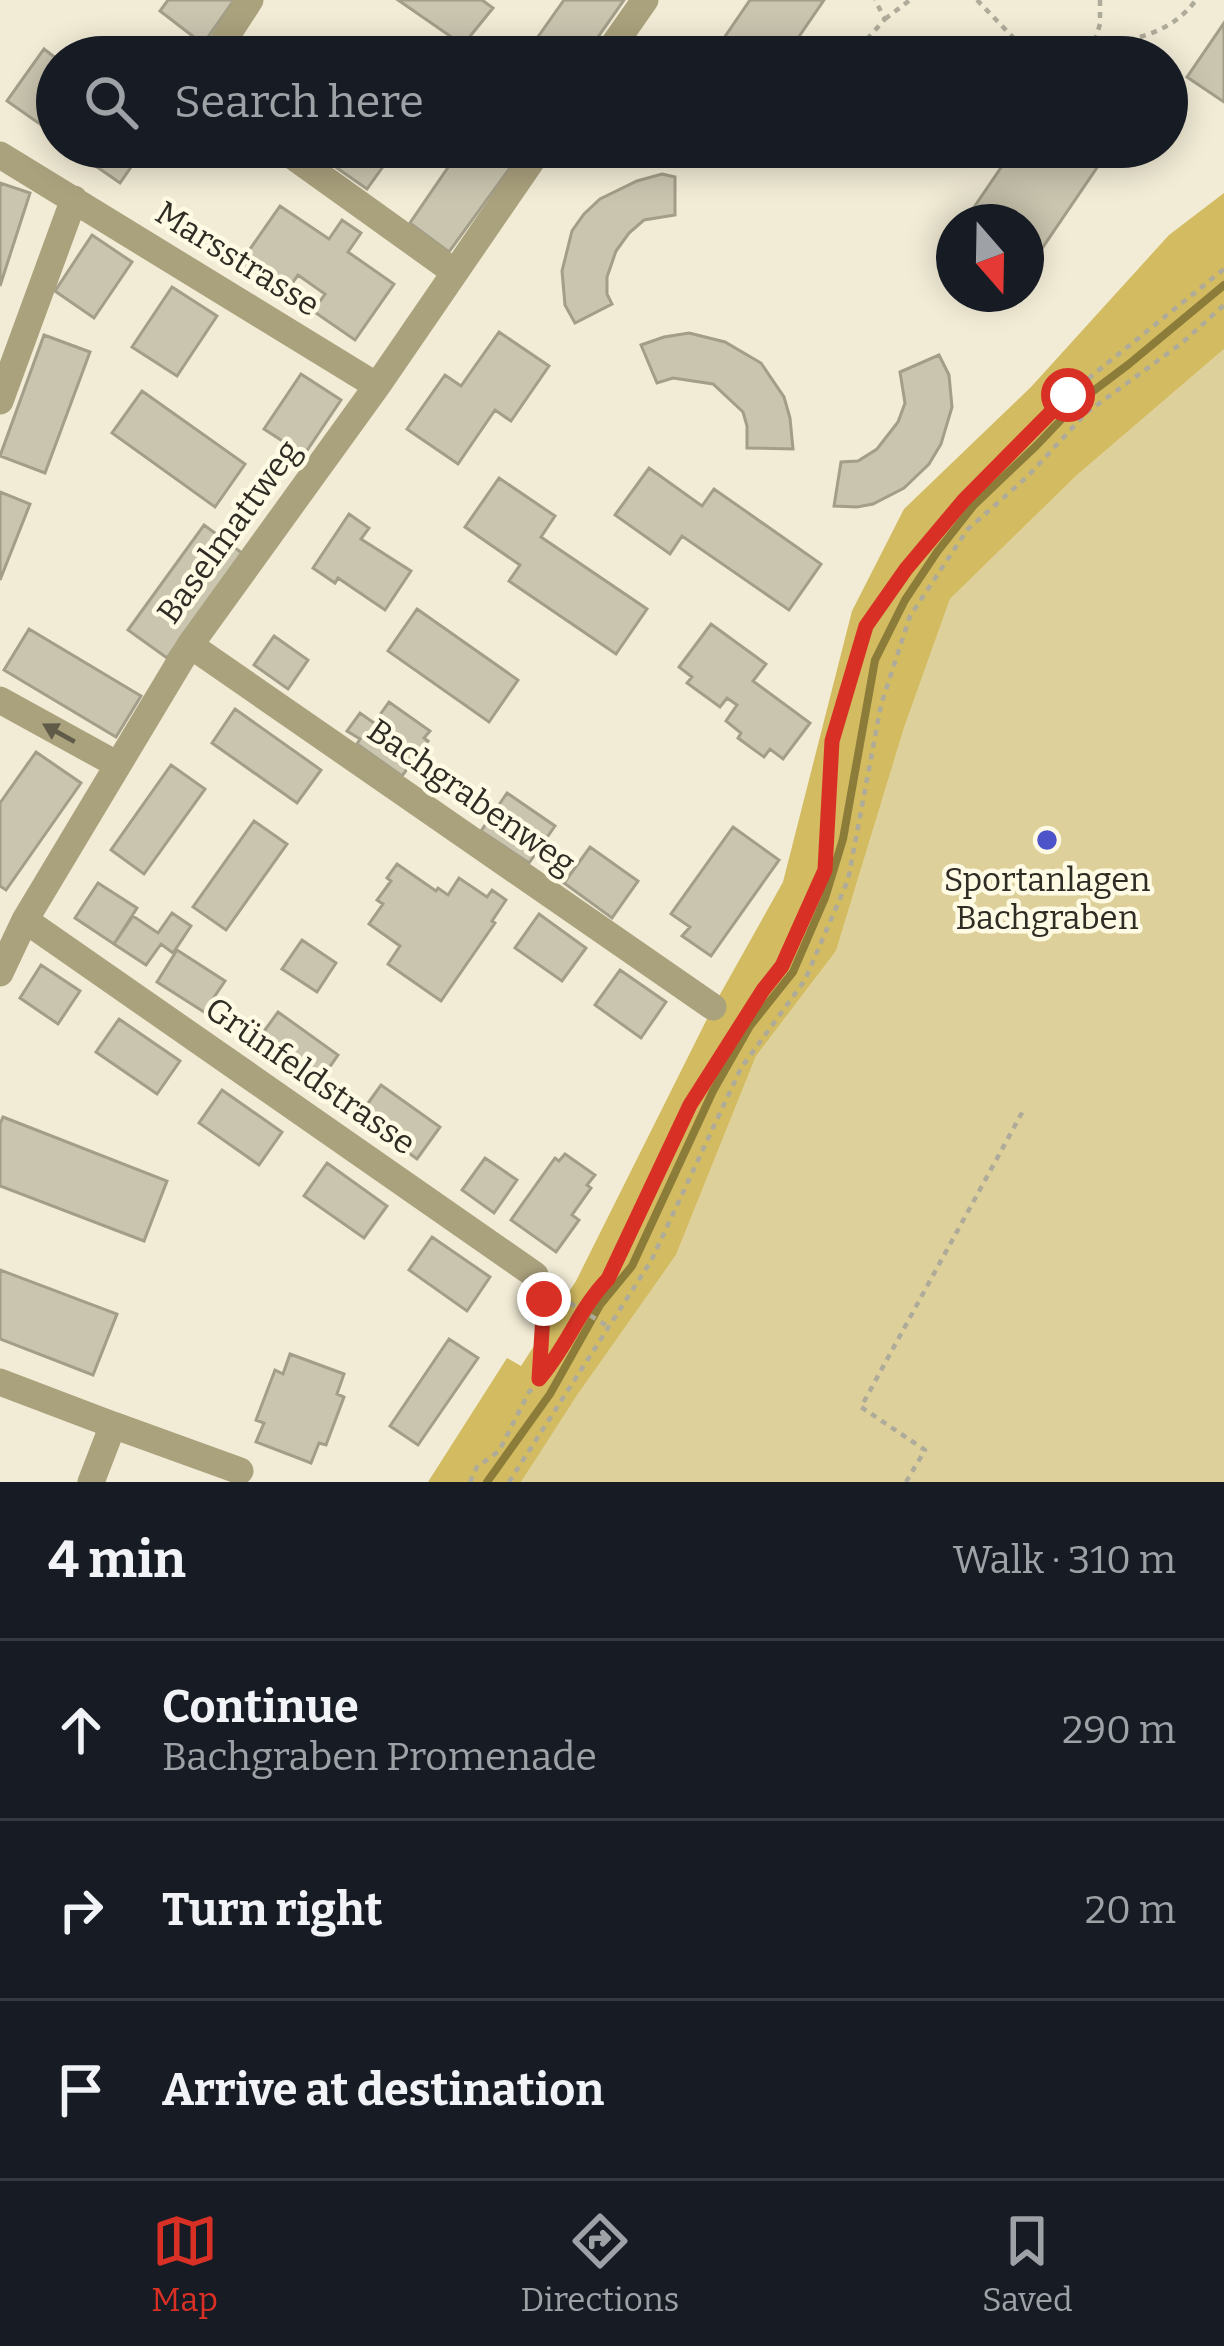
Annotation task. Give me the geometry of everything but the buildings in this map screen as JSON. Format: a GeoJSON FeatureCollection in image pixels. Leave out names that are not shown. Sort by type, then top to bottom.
{"type":"FeatureCollection","features":[{"type":"Feature","properties":{"kind":"street"},"geometry":{"type":"LineString","coordinates":[[227,36],[250,0]]}},
{"type":"Feature","properties":{"kind":"street"},"geometry":{"type":"LineString","coordinates":[[620,36],[645,0]]}},
{"type":"Feature","properties":{"kind":"street","name":"Marsstrasse"},"geometry":{"type":"LineString","coordinates":[[0,155],[376,386]]}},
{"type":"Feature","properties":{"kind":"street"},"geometry":{"type":"LineString","coordinates":[[309,168],[453,271]]}},
{"type":"Feature","properties":{"kind":"street","name":"Baselmattweg"},"geometry":{"type":"LineString","coordinates":[[0,974],[25,920],[190,645],[526,168]]}},
{"type":"Feature","properties":{"kind":"street"},"geometry":{"type":"LineString","coordinates":[[0,401],[74,199]]}},
{"type":"Feature","properties":{"kind":"street","name":"Bachgrabenweg"},"geometry":{"type":"LineString","coordinates":[[190,645],[713,1007]]}},
{"type":"Feature","properties":{"kind":"street"},"geometry":{"type":"LineString","coordinates":[[0,700],[118,766]]}},
{"type":"Feature","properties":{"kind":"street","name":"Grünfeldstrasse"},"geometry":{"type":"LineString","coordinates":[[25,920],[535,1275],[544,1299]]}},
{"type":"Feature","properties":{"kind":"street"},"geometry":{"type":"LineString","coordinates":[[0,1382],[240,1471]]}},
{"type":"Feature","properties":{"kind":"street"},"geometry":{"type":"LineString","coordinates":[[92,1482],[113,1425]]}},
{"type":"Feature","properties":{"kind":"path"},"geometry":{"type":"LineString","coordinates":[[875,0],[885,19]]}},
{"type":"Feature","properties":{"kind":"path"},"geometry":{"type":"LineString","coordinates":[[870,36],[910,0]]}},
{"type":"Feature","properties":{"kind":"path"},"geometry":{"type":"LineString","coordinates":[[977,0],[1011,36]]}},
{"type":"Feature","properties":{"kind":"path"},"geometry":{"type":"LineString","coordinates":[[1096,36],[1100,0]]}},
{"type":"Feature","properties":{"kind":"path"},"geometry":{"type":"LineString","coordinates":[[1146,36],[1184,16],[1196,0]]}},
{"type":"Feature","properties":{"kind":"path"},"geometry":{"type":"LineString","coordinates":[[470,1482],[477,1467],[499,1451],[529,1392],[559,1357],[588,1299],[608,1279],[690,1105],[782,966],[825,870],[832,741],[866,626],[964,500],[1068,395],[1224,269]]}},
{"type":"Feature","properties":{"kind":"path"},"geometry":{"type":"LineString","coordinates":[[509,1482],[651,1261],[741,1068],[805,980],[848,880],[881,706],[910,616],[967,530],[1028,476],[1087,413],[1182,343],[1224,305]]}},
{"type":"Feature","properties":{"kind":"path"},"geometry":{"type":"LineString","coordinates":[[906,1482],[925,1450],[861,1407],[1024,1109]]}},
{"type":"Feature","properties":{"kind":"path"},"geometry":{"type":"LineString","coordinates":[[539,1379],[544,1299]]}},
{"type":"Feature","properties":{"kind":"path"},"geometry":{"type":"LineString","coordinates":[[587,1314],[609,1327]]}},
{"type":"Feature","properties":{"kind":"shaded area"},"geometry":{"type":"Polygon","coordinates":[[[1224,193],[1224,349],[1077,475],[950,599],[904,728],[836,951],[756,1056],[676,1255],[521,1482],[428,1482],[507,1358],[521,1366],[576,1281],[713,1007],[783,882],[852,611],[904,509],[1031,387],[1169,235],[1224,193]]]}},
{"type":"Feature","properties":{"kind":"shaded area","name":"Sportanlagen Bachgraben"},"geometry":{"type":"Polygon","coordinates":[[[1224,349],[1224,1482],[521,1482],[600,1355],[604,1356],[676,1255],[756,1056],[836,951],[904,728],[950,599],[1077,475],[1224,349]]]}},
{"type":"Feature","properties":{"kind":"waterway"},"geometry":{"type":"LineString","coordinates":[[487,1482],[550,1394],[600,1305],[632,1266],[713,1091],[750,1026],[793,972],[825,898],[843,839],[875,660],[905,600],[974,505],[1076,404],[1224,285]]}},
{"type":"Feature","properties":{"kind":"place","name":"Sportanlagen Bachgraben"},"geometry":{"type":"Point","coordinates":[1047,840]}},
{"type":"Feature","properties":{"kind":"route"},"geometry":{"type":"LineString","coordinates":[[544,1299],[539,1379],[559,1357],[588,1299],[608,1279],[690,1105],[782,966],[825,870],[832,741],[866,626],[964,500],[1068,395]]}}]}
